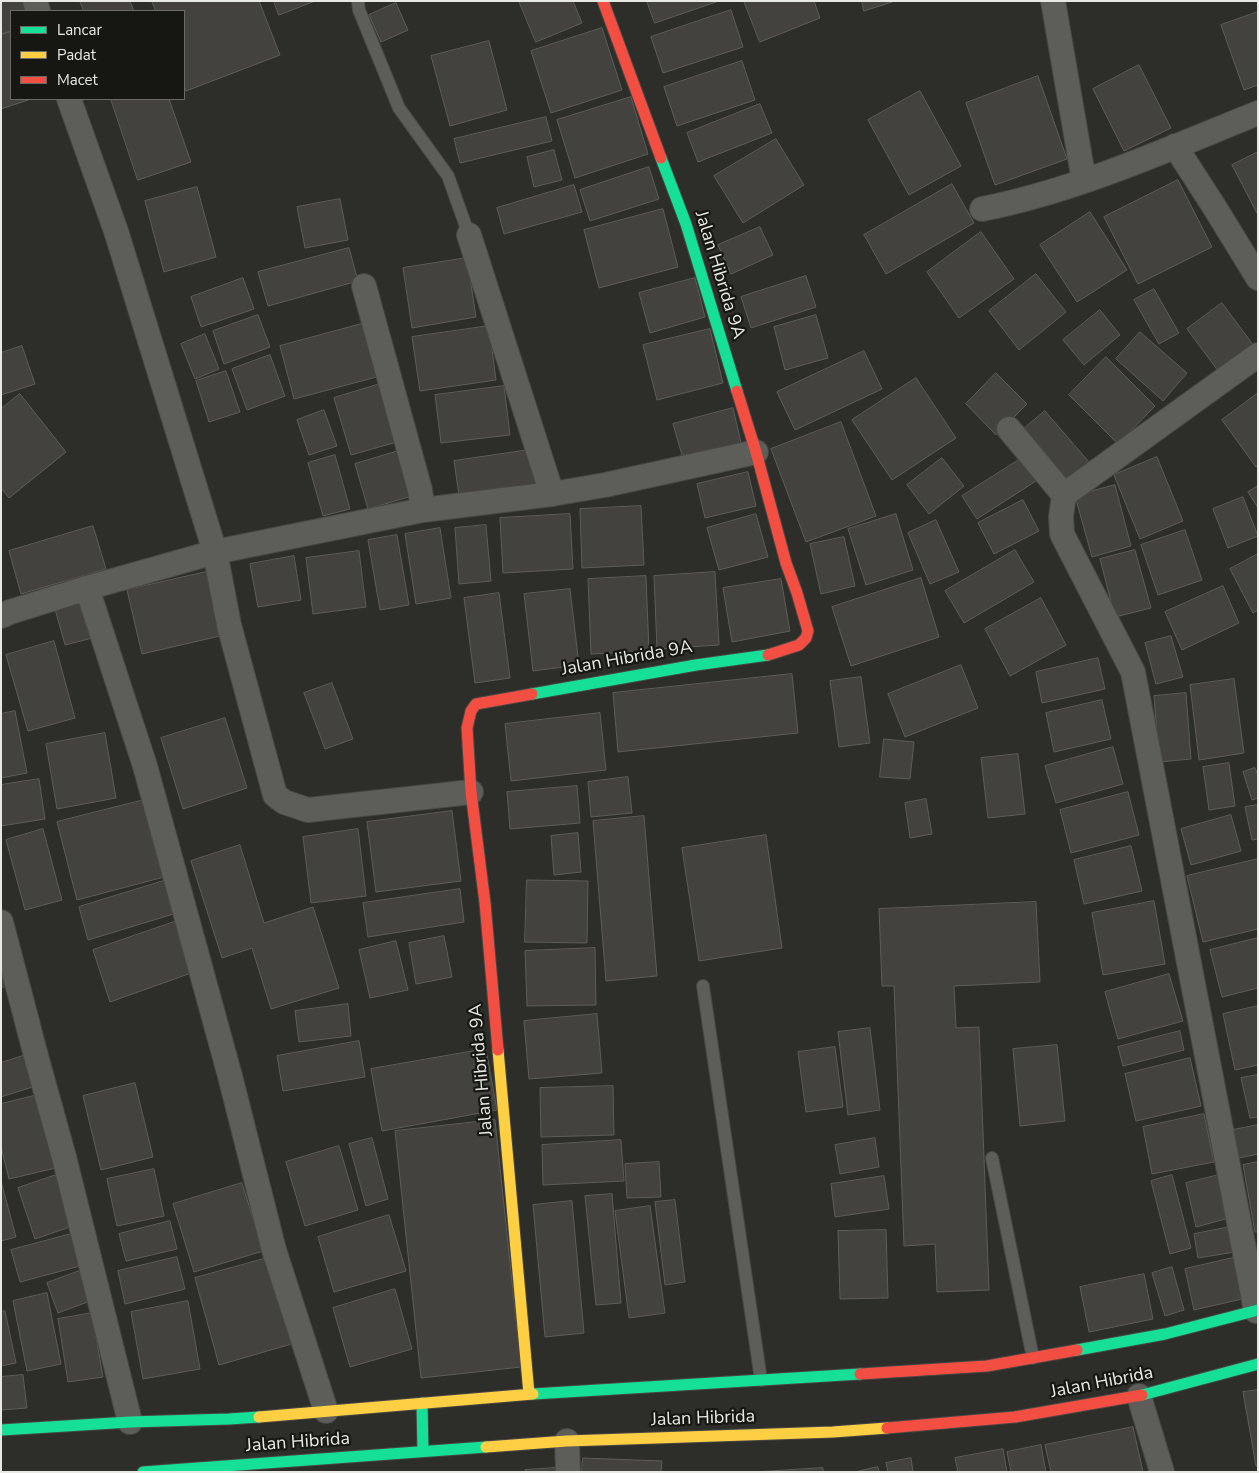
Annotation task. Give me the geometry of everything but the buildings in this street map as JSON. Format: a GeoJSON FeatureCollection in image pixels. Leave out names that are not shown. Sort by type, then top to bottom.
{"type":"FeatureCollection","features":[{"type":"Feature","properties":{"kind":"main road","name":"Jalan Hibrida 9A"},"geometry":{"type":"LineString","coordinates":[[528,1394],[485,903],[471,792],[467,728],[471,711],[476,704],[696,665],[772,654],[799,645],[806,638],[808,631],[786,563],[756,452],[686,224],[603,1]]}},
{"type":"Feature","properties":{"kind":"main road"},"geometry":{"type":"LineString","coordinates":[[1,1430],[130,1422],[229,1419],[528,1394],[987,1366],[1165,1334],[1257,1311]]}},
{"type":"Feature","properties":{"kind":"main road","name":"Jalan Hibrida"},"geometry":{"type":"LineString","coordinates":[[143,1472],[567,1441],[813,1433],[1015,1417],[1139,1396],[1258,1364]]}},
{"type":"Feature","properties":{"kind":"main road"},"geometry":{"type":"LineString","coordinates":[[422,1403],[423,1451]]}},
{"type":"Feature","properties":{"kind":"street"},"geometry":{"type":"LineString","coordinates":[[1053,1],[1084,181]]}},
{"type":"Feature","properties":{"kind":"street"},"geometry":{"type":"LineString","coordinates":[[69,100],[116,231],[215,552],[229,625],[275,795],[284,802],[308,810],[471,792]]}},
{"type":"Feature","properties":{"kind":"street"},"geometry":{"type":"LineString","coordinates":[[982,209],[1084,181],[1258,113]]}},
{"type":"Feature","properties":{"kind":"street"},"geometry":{"type":"LineString","coordinates":[[1175,146],[1216,208],[1258,278]]}},
{"type":"Feature","properties":{"kind":"street"},"geometry":{"type":"LineString","coordinates":[[469,235],[552,494]]}},
{"type":"Feature","properties":{"kind":"street"},"geometry":{"type":"LineString","coordinates":[[364,286],[420,490],[423,510]]}},
{"type":"Feature","properties":{"kind":"street"},"geometry":{"type":"LineString","coordinates":[[1257,1311],[1133,672],[1062,534],[1061,517],[1064,495],[1258,355]]}},
{"type":"Feature","properties":{"kind":"street"},"geometry":{"type":"LineString","coordinates":[[1009,429],[1064,495]]}},
{"type":"Feature","properties":{"kind":"street"},"geometry":{"type":"LineString","coordinates":[[4,608],[87,588],[215,552],[423,510],[552,494],[605,485],[756,452]]}},
{"type":"Feature","properties":{"kind":"street"},"geometry":{"type":"LineString","coordinates":[[87,588],[144,766],[230,1076],[274,1250],[326,1411]]}},
{"type":"Feature","properties":{"kind":"street"},"geometry":{"type":"LineString","coordinates":[[1,922],[64,1157],[130,1422]]}},
{"type":"Feature","properties":{"kind":"street"},"geometry":{"type":"LineString","coordinates":[[1139,1396],[1162,1472]]}},
{"type":"Feature","properties":{"kind":"street"},"geometry":{"type":"LineString","coordinates":[[567,1441],[568,1472]]}},
{"type":"Feature","properties":{"kind":"lane"},"geometry":{"type":"LineString","coordinates":[[358,1],[359,10],[399,108],[448,176],[469,235]]}},
{"type":"Feature","properties":{"kind":"lane"},"geometry":{"type":"LineString","coordinates":[[703,986],[761,1380]]}},
{"type":"Feature","properties":{"kind":"lane"},"geometry":{"type":"LineString","coordinates":[[992,1158],[1033,1358]]}},
{"type":"Feature","properties":{"kind":"traffic: fast"},"geometry":{"type":"LineString","coordinates":[[661,158],[686,224],[737,391]]}},
{"type":"Feature","properties":{"kind":"traffic: fast"},"geometry":{"type":"LineString","coordinates":[[532,694],[696,665],[768,655]]}},
{"type":"Feature","properties":{"kind":"traffic: fast"},"geometry":{"type":"LineString","coordinates":[[1077,1350],[1165,1334],[1258,1310]]}},
{"type":"Feature","properties":{"kind":"traffic: fast"},"geometry":{"type":"LineString","coordinates":[[1142,1395],[1258,1364]]}},
{"type":"Feature","properties":{"kind":"traffic: fast"},"geometry":{"type":"LineString","coordinates":[[533,1394],[860,1374]]}},
{"type":"Feature","properties":{"kind":"traffic: fast"},"geometry":{"type":"LineString","coordinates":[[422,1403],[423,1451]]}},
{"type":"Feature","properties":{"kind":"traffic: fast"},"geometry":{"type":"LineString","coordinates":[[1,1430],[259,1417]]}},
{"type":"Feature","properties":{"kind":"traffic: fast"},"geometry":{"type":"LineString","coordinates":[[143,1472],[486,1447]]}},
{"type":"Feature","properties":{"kind":"traffic: slow"},"geometry":{"type":"LineString","coordinates":[[498,1050],[529,1394]]}},
{"type":"Feature","properties":{"kind":"traffic: slow"},"geometry":{"type":"LineString","coordinates":[[259,1417],[533,1394]]}},
{"type":"Feature","properties":{"kind":"traffic: slow"},"geometry":{"type":"LineString","coordinates":[[486,1447],[567,1441],[833,1432],[887,1428]]}},
{"type":"Feature","properties":{"kind":"traffic: jam"},"geometry":{"type":"LineString","coordinates":[[603,1],[661,158]]}},
{"type":"Feature","properties":{"kind":"traffic: jam"},"geometry":{"type":"LineString","coordinates":[[737,391],[756,452],[786,563],[808,631],[806,638],[799,645],[768,655]]}},
{"type":"Feature","properties":{"kind":"traffic: jam"},"geometry":{"type":"LineString","coordinates":[[498,1050],[485,903],[471,792],[467,728],[471,711],[476,704],[532,694]]}},
{"type":"Feature","properties":{"kind":"traffic: jam"},"geometry":{"type":"LineString","coordinates":[[860,1374],[987,1366],[1077,1350]]}},
{"type":"Feature","properties":{"kind":"traffic: jam"},"geometry":{"type":"LineString","coordinates":[[887,1428],[1015,1417],[1142,1395]]}}]}
